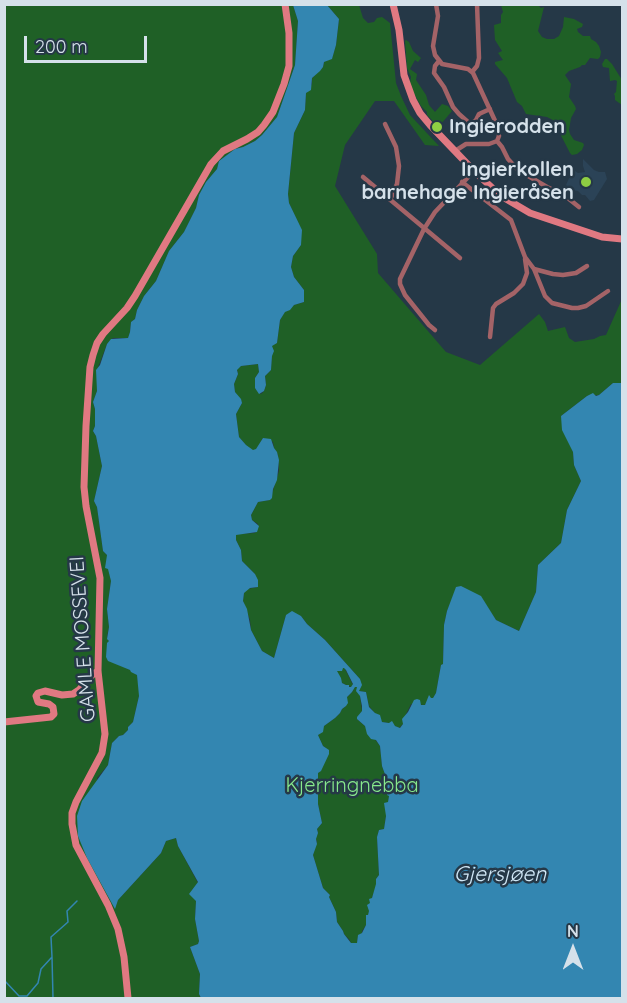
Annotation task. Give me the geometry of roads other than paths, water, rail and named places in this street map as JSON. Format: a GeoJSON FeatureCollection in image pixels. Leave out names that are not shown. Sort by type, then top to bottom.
{"type":"FeatureCollection","features":[{"type":"Feature","properties":{"kind":"main road","name":"GAMLE MOSSEVEI"},"geometry":{"type":"LineString","coordinates":[[128,999],[124,957],[118,929],[76,845],[72,829],[76,802],[99,759],[104,743],[105,725],[98,671],[99,578],[84,487],[89,374],[100,338],[135,296],[211,164],[223,151],[258,132],[270,118],[289,66],[289,33],[285,4]]}},
{"type":"Feature","properties":{"kind":"main road"},"geometry":{"type":"LineString","coordinates":[[393,4],[399,30],[404,75],[416,106],[424,119],[474,171],[501,196],[522,210],[602,237],[622,239]]}},
{"type":"Feature","properties":{"kind":"main road"},"geometry":{"type":"LineString","coordinates":[[4,722],[51,717],[53,707],[38,702],[36,696],[38,693],[45,691],[62,695],[73,694],[98,671]]}},
{"type":"Feature","properties":{"kind":"street"},"geometry":{"type":"LineString","coordinates":[[436,4],[438,18],[433,49],[435,57],[447,66],[468,69],[472,72],[490,109],[499,134],[497,141]]}},
{"type":"Feature","properties":{"kind":"street"},"geometry":{"type":"LineString","coordinates":[[472,72],[477,66],[479,57],[477,4]]}},
{"type":"Feature","properties":{"kind":"street"},"geometry":{"type":"LineString","coordinates":[[439,61],[434,68],[434,74],[446,88],[452,105],[467,122],[472,123],[479,114],[490,109]]}},
{"type":"Feature","properties":{"kind":"street"},"geometry":{"type":"LineString","coordinates":[[385,124],[396,147],[399,166],[397,184],[390,200]]}},
{"type":"Feature","properties":{"kind":"street"},"geometry":{"type":"LineString","coordinates":[[455,151],[466,144],[489,144],[497,141]]}},
{"type":"Feature","properties":{"kind":"street"},"geometry":{"type":"LineString","coordinates":[[497,141],[518,170],[564,195],[579,207]]}},
{"type":"Feature","properties":{"kind":"street"},"geometry":{"type":"LineString","coordinates":[[435,330],[405,295],[400,284],[402,273],[424,229],[442,204],[474,171]]}},
{"type":"Feature","properties":{"kind":"street"},"geometry":{"type":"LineString","coordinates":[[363,177],[460,258]]}},
{"type":"Feature","properties":{"kind":"street"},"geometry":{"type":"LineString","coordinates":[[462,182],[511,220],[525,257],[527,273],[525,282],[491,311],[490,337]]}},
{"type":"Feature","properties":{"kind":"street"},"geometry":{"type":"LineString","coordinates":[[525,257],[534,269],[548,299],[560,306],[572,308],[586,306],[608,291]]}},
{"type":"Feature","properties":{"kind":"street"},"geometry":{"type":"LineString","coordinates":[[534,269],[563,275],[576,273],[587,266]]}},
{"type":"Feature","properties":{"kind":"street"},"geometry":{"type":"LineString","coordinates":[[425,332],[429,325]]}},
{"type":"Feature","properties":{"kind":"water","name":"Gjersjøen"},"geometry":{"type":"Polygon","coordinates":[[[293,5],[327,5],[339,19],[332,59],[324,62],[320,71],[312,78],[311,90],[306,93],[305,110],[294,133],[288,194],[289,203],[302,230],[301,245],[293,256],[291,267],[294,277],[304,290],[304,302],[294,305],[285,312],[280,320],[277,343],[272,346],[274,351],[271,370],[265,376],[264,391],[259,394],[255,388],[255,378],[259,372],[258,364],[241,366],[237,370],[238,374],[234,384],[235,392],[242,403],[236,414],[239,437],[253,450],[263,438],[271,439],[279,460],[272,498],[258,502],[251,515],[252,520],[259,526],[257,532],[236,535],[242,561],[258,580],[258,587],[250,588],[244,593],[243,601],[251,630],[262,651],[274,658],[286,615],[292,611],[301,616],[360,679],[362,685],[359,691],[366,692],[369,707],[380,715],[382,722],[392,721],[400,728],[403,724],[402,719],[414,700],[420,700],[421,705],[425,705],[429,695],[433,698],[436,693],[443,664],[444,625],[456,587],[461,586],[481,596],[496,620],[519,631],[536,592],[538,565],[561,543],[567,510],[581,481],[574,465],[573,452],[562,430],[561,416],[587,396],[593,393],[596,396],[599,395],[613,383],[622,383],[622,998],[201,998],[199,994],[200,974],[190,947],[198,944],[199,941],[195,919],[196,901],[189,894],[198,882],[176,838],[166,841],[161,853],[118,900],[115,909],[87,858],[78,836],[77,816],[82,801],[108,765],[112,743],[128,730],[133,722],[139,696],[137,675],[108,661],[106,657],[109,641],[107,639],[109,627],[107,609],[111,581],[108,569],[105,568],[107,555],[103,551],[97,507],[94,501],[102,466],[93,431],[95,409],[93,402],[97,391],[96,370],[111,339],[128,338],[131,322],[135,319],[144,296],[156,281],[169,251],[184,232],[196,208],[199,195],[217,169],[219,161],[235,149],[255,141],[277,117],[295,65],[298,21],[293,5]],[[343,668],[342,671],[337,671],[342,683],[351,687],[353,684],[343,668]],[[357,687],[347,697],[346,706],[324,726],[323,732],[318,735],[323,746],[329,750],[329,754],[318,773],[318,804],[322,823],[317,829],[317,844],[313,855],[323,888],[330,895],[337,922],[351,943],[357,943],[358,935],[362,933],[366,925],[366,915],[369,911],[367,905],[370,903],[369,899],[372,898],[379,875],[377,837],[379,830],[384,829],[386,816],[384,803],[388,802],[389,796],[380,746],[376,740],[371,739],[365,726],[357,719],[362,706],[360,696],[356,691],[357,687]]]}},
{"type":"Feature","properties":{"kind":"waterway"},"geometry":{"type":"LineString","coordinates":[[4,980],[19,996],[27,996],[38,983],[41,969],[52,957],[51,937],[68,922],[67,911],[77,901]]}},
{"type":"Feature","properties":{"kind":"waterway"},"geometry":{"type":"LineString","coordinates":[[52,957],[53,998]]}},
{"type":"Feature","properties":{"kind":"place","name":"Ingierodden"},"geometry":{"type":"Point","coordinates":[437,127]}},
{"type":"Feature","properties":{"kind":"place","name":"Ingierkollen barnehage Ingieråsen"},"geometry":{"type":"Point","coordinates":[586,182]}},
{"type":"Feature","properties":{"kind":"park label","name":"Kjerringnebba"},"geometry":{"type":"Point","coordinates":[352,786]}}]}
